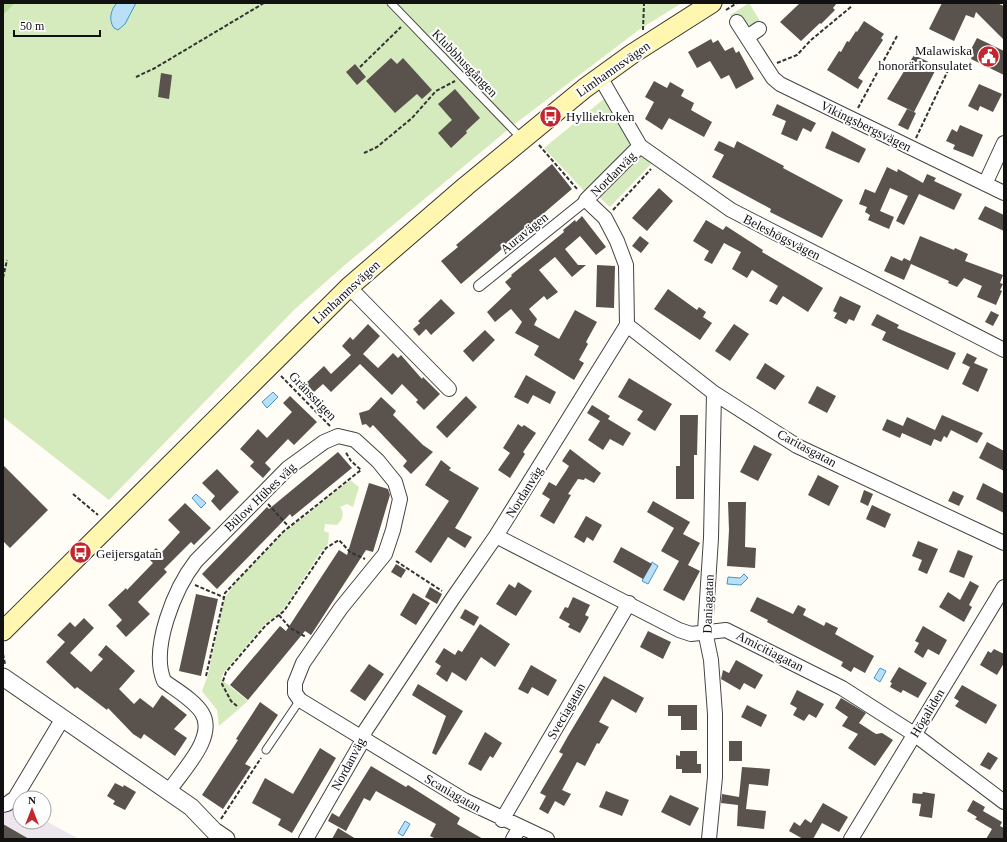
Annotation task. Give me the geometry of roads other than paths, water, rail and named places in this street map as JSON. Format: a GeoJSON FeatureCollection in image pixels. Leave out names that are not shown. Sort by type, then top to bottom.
{"type":"FeatureCollection","features":[{"type":"Feature","properties":{"kind":"main road","name":"Limhamnsvägen"},"geometry":{"type":"LineString","coordinates":[[7,626],[349,287],[528,140],[600,77],[632,54],[712,3]]}},
{"type":"Feature","properties":{"kind":"street","name":"Vikingsbergsvägen"},"geometry":{"type":"LineString","coordinates":[[737,22],[767,68],[780,84],[1004,193]]}},
{"type":"Feature","properties":{"kind":"street"},"geometry":{"type":"LineString","coordinates":[[747,38],[759,29]]}},
{"type":"Feature","properties":{"kind":"street","name":"Beleshögsvägen"},"geometry":{"type":"LineString","coordinates":[[600,77],[640,146],[731,210],[1004,350]]}},
{"type":"Feature","properties":{"kind":"street"},"geometry":{"type":"LineString","coordinates":[[985,184],[1004,143]]}},
{"type":"Feature","properties":{"kind":"street","name":"Nordanväg"},"geometry":{"type":"LineString","coordinates":[[306,839],[363,740],[365,731],[452,598],[496,536],[627,325],[626,265],[617,241],[605,218],[583,196],[640,146]]}},
{"type":"Feature","properties":{"kind":"street","name":"Auravägen"},"geometry":{"type":"LineString","coordinates":[[479,286],[583,196]]}},
{"type":"Feature","properties":{"kind":"street"},"geometry":{"type":"LineString","coordinates":[[349,287],[449,389]]}},
{"type":"Feature","properties":{"kind":"street","name":"Caritasgatan"},"geometry":{"type":"LineString","coordinates":[[627,325],[714,393],[797,446],[1004,543]]}},
{"type":"Feature","properties":{"kind":"street","name":"Daniagatan"},"geometry":{"type":"LineString","coordinates":[[709,839],[715,777],[715,714],[711,660],[705,631],[711,538],[714,393]]}},
{"type":"Feature","properties":{"kind":"street","name":"Bülow Hübes väg"},"geometry":{"type":"LineString","coordinates":[[169,791],[203,744],[207,727],[202,712],[164,681],[162,675],[161,656],[166,623],[176,592],[182,580],[196,561],[288,468],[324,442],[338,436],[355,440],[378,461],[396,482],[399,489],[399,509],[385,554],[346,602],[298,673],[296,693],[300,700]]}},
{"type":"Feature","properties":{"kind":"street","name":"Amicitiagatan"},"geometry":{"type":"LineString","coordinates":[[496,536],[679,630],[691,634],[705,631],[726,630],[739,635],[842,688],[914,734],[1004,802]]}},
{"type":"Feature","properties":{"kind":"street","name":"Högaliden"},"geometry":{"type":"LineString","coordinates":[[851,839],[1004,587]]}},
{"type":"Feature","properties":{"kind":"street","name":"Sveciagatan"},"geometry":{"type":"LineString","coordinates":[[502,820],[629,603]]}},
{"type":"Feature","properties":{"kind":"street"},"geometry":{"type":"LineString","coordinates":[[4,676],[191,806],[214,831],[226,839]]}},
{"type":"Feature","properties":{"kind":"street"},"geometry":{"type":"LineString","coordinates":[[300,700],[363,740]]}},
{"type":"Feature","properties":{"kind":"street"},"geometry":{"type":"LineString","coordinates":[[3,804],[7,804],[14,798],[63,718]]}},
{"type":"Feature","properties":{"kind":"street","name":"Scaniagatan"},"geometry":{"type":"LineString","coordinates":[[363,740],[464,800],[502,820],[547,839]]}},
{"type":"Feature","properties":{"kind":"street"},"geometry":{"type":"LineString","coordinates":[[513,839],[520,827]]}},
{"type":"Feature","properties":{"kind":"lane","name":"Klubbhusgången"},"geometry":{"type":"LineString","coordinates":[[391,3],[463,77],[528,140]]}},
{"type":"Feature","properties":{"kind":"lane"},"geometry":{"type":"LineString","coordinates":[[266,750],[300,700]]}},
{"type":"Feature","properties":{"kind":"water"},"geometry":{"type":"Polygon","coordinates":[[[117,3],[136,3],[125,24],[118,30],[114,28],[111,22],[112,11],[117,3]]]}},
{"type":"Feature","properties":{"kind":"water"},"geometry":{"type":"Polygon","coordinates":[[[273,392],[278,397],[267,408],[262,402],[273,392]]]}},
{"type":"Feature","properties":{"kind":"water"},"geometry":{"type":"Polygon","coordinates":[[[196,494],[206,503],[201,508],[192,498],[196,494]]]}},
{"type":"Feature","properties":{"kind":"water"},"geometry":{"type":"Polygon","coordinates":[[[652,562],[658,566],[648,584],[642,581],[652,562]]]}},
{"type":"Feature","properties":{"kind":"water"},"geometry":{"type":"Polygon","coordinates":[[[744,574],[748,578],[741,585],[727,584],[728,577],[740,578],[744,574]]]}},
{"type":"Feature","properties":{"kind":"water"},"geometry":{"type":"Polygon","coordinates":[[[880,668],[886,671],[880,682],[874,678],[880,668]]]}},
{"type":"Feature","properties":{"kind":"water"},"geometry":{"type":"Polygon","coordinates":[[[405,821],[410,824],[403,836],[398,833],[405,821]]]}},
{"type":"Feature","properties":{"kind":"place","name":"Malawiska honorärkonsulatet"},"geometry":{"type":"Point","coordinates":[988,57]}},
{"type":"Feature","properties":{"kind":"place","name":"Hylliekroken"},"geometry":{"type":"Point","coordinates":[550,116]}},
{"type":"Feature","properties":{"kind":"place","name":"Geijersgatan"},"geometry":{"type":"Point","coordinates":[81,553]}}]}
